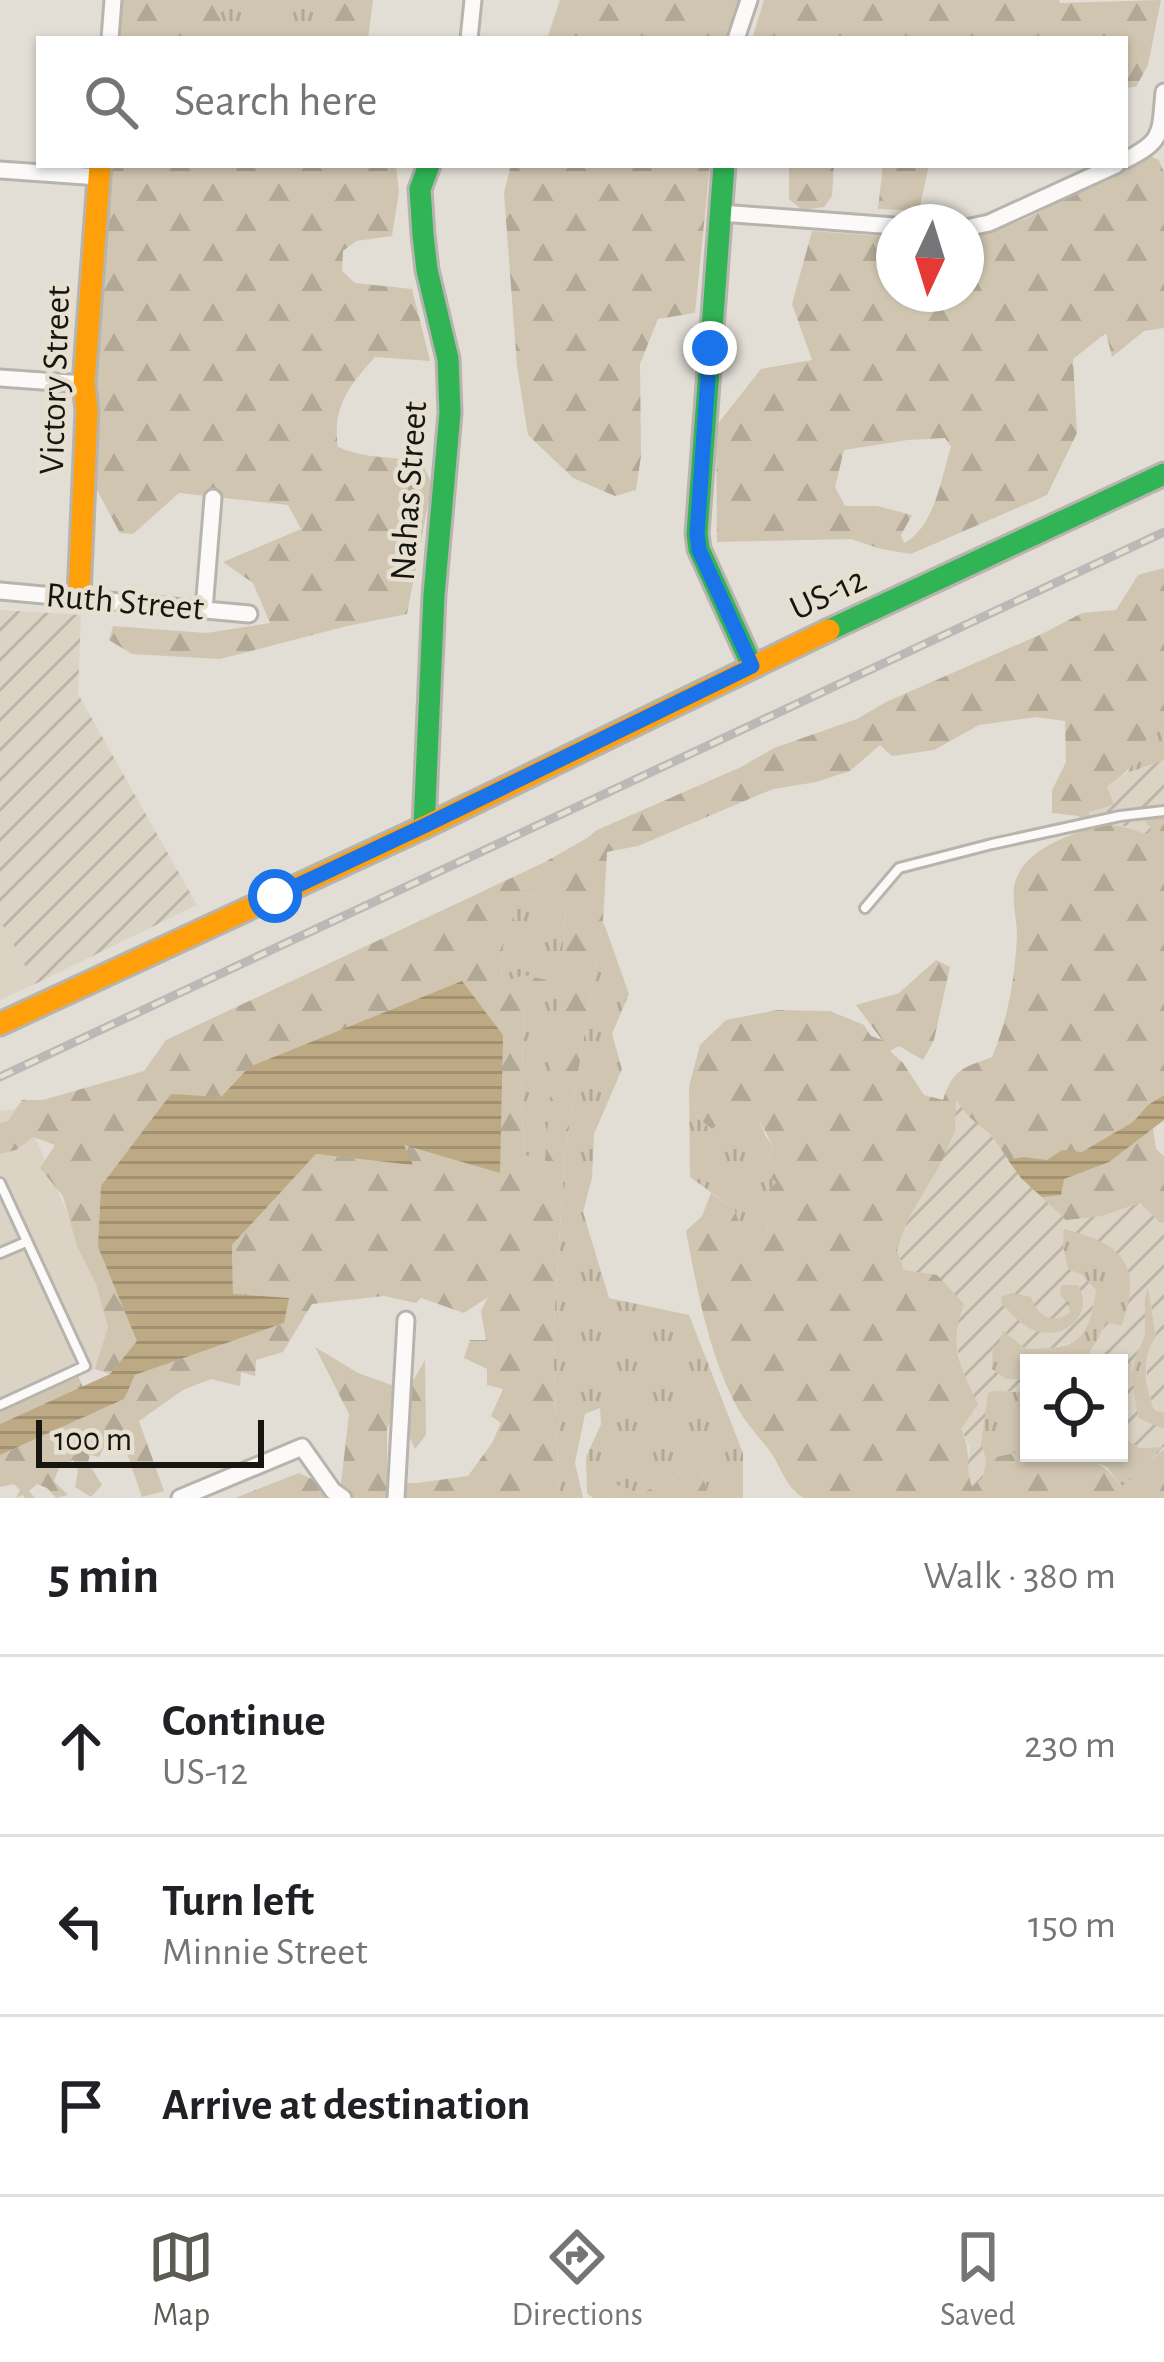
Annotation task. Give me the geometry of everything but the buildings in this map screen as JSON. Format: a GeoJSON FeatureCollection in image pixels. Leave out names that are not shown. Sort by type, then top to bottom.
{"type":"FeatureCollection","features":[{"type":"Feature","properties":{"kind":"street"},"geometry":{"type":"LineString","coordinates":[[110,36],[112,0]]}},
{"type":"Feature","properties":{"kind":"street"},"geometry":{"type":"LineString","coordinates":[[469,36],[473,0]]}},
{"type":"Feature","properties":{"kind":"street"},"geometry":{"type":"LineString","coordinates":[[737,36],[749,0]]}},
{"type":"Feature","properties":{"kind":"street"},"geometry":{"type":"LineString","coordinates":[[1128,158],[1151,147],[1161,128],[1164,92]]}},
{"type":"Feature","properties":{"kind":"street","name":"Nahas Street"},"geometry":{"type":"LineString","coordinates":[[424,826],[434,595],[450,413],[448,359],[423,235],[420,190],[428,168]]}},
{"type":"Feature","properties":{"kind":"street"},"geometry":{"type":"LineString","coordinates":[[724,168],[697,534],[699,550],[752,666]]}},
{"type":"Feature","properties":{"kind":"street"},"geometry":{"type":"LineString","coordinates":[[984,224],[1109,168]]}},
{"type":"Feature","properties":{"kind":"street"},"geometry":{"type":"LineString","coordinates":[[0,170],[99,171]]}},
{"type":"Feature","properties":{"kind":"street","name":"Victory Street"},"geometry":{"type":"LineString","coordinates":[[79,597],[87,410],[84,384],[99,171]]}},
{"type":"Feature","properties":{"kind":"street"},"geometry":{"type":"LineString","coordinates":[[721,213],[876,225]]}},
{"type":"Feature","properties":{"kind":"street"},"geometry":{"type":"LineString","coordinates":[[0,378],[84,384]]}},
{"type":"Feature","properties":{"kind":"street","name":"US-12"},"geometry":{"type":"LineString","coordinates":[[0,1024],[1164,474]]}},
{"type":"Feature","properties":{"kind":"street"},"geometry":{"type":"LineString","coordinates":[[204,610],[213,498]]}},
{"type":"Feature","properties":{"kind":"street","name":"Ruth Street"},"geometry":{"type":"LineString","coordinates":[[0,591],[249,614]]}},
{"type":"Feature","properties":{"kind":"street"},"geometry":{"type":"LineString","coordinates":[[396,1498],[406,1320]]}},
{"type":"Feature","properties":{"kind":"street"},"geometry":{"type":"LineString","coordinates":[[180,1498],[302,1448],[333,1491],[344,1498]]}},
{"type":"Feature","properties":{"kind":"lane"},"geometry":{"type":"LineString","coordinates":[[865,908],[899,868],[1034,834],[1164,811]]}},
{"type":"Feature","properties":{"kind":"lane"},"geometry":{"type":"LineString","coordinates":[[0,1184],[85,1366],[0,1405]]}},
{"type":"Feature","properties":{"kind":"lane"},"geometry":{"type":"LineString","coordinates":[[0,1253],[26,1242]]}},
{"type":"Feature","properties":{"kind":"shaded area"},"geometry":{"type":"Polygon","coordinates":[[[0,610],[81,615],[78,694],[197,905],[35,984],[0,920],[0,610]]]}},
{"type":"Feature","properties":{"kind":"shaded area"},"geometry":{"type":"Polygon","coordinates":[[[1164,760],[1164,813],[1148,835],[1124,826],[1090,829],[1089,812],[1113,805],[1106,786],[1164,760]]]}},
{"type":"Feature","properties":{"kind":"shaded area"},"geometry":{"type":"Polygon","coordinates":[[[0,920],[35,984],[0,1000],[0,920]]]}},
{"type":"Feature","properties":{"kind":"shaded area"},"geometry":{"type":"Polygon","coordinates":[[[462,981],[503,1035],[500,1173],[404,1145],[413,1165],[316,1154],[232,1245],[233,1294],[289,1298],[284,1323],[135,1375],[124,1399],[0,1455],[0,1424],[110,1374],[137,1341],[98,1247],[101,1186],[171,1094],[221,1097],[249,1067],[462,981]]]}},
{"type":"Feature","properties":{"kind":"shaded area"},"geometry":{"type":"Polygon","coordinates":[[[1164,1095],[1164,1120],[1109,1162],[1064,1179],[1061,1195],[1042,1197],[1008,1160],[1047,1160],[1062,1150],[1082,1152],[1133,1122],[1164,1095]]]}},
{"type":"Feature","properties":{"kind":"shaded area"},"geometry":{"type":"Polygon","coordinates":[[[956,1098],[968,1116],[991,1135],[1021,1178],[1102,1216],[1140,1203],[1164,1222],[1164,1413],[1154,1410],[1149,1393],[1146,1367],[1156,1337],[1151,1305],[1137,1402],[1138,1417],[1164,1429],[1164,1447],[1139,1448],[1128,1440],[1128,1354],[1089,1354],[1106,1321],[1122,1325],[1130,1290],[1082,1275],[1096,1290],[1088,1331],[1078,1340],[1049,1349],[1026,1349],[1004,1332],[1006,1379],[1020,1380],[1020,1392],[996,1391],[981,1443],[986,1459],[983,1478],[972,1488],[967,1471],[970,1447],[961,1429],[977,1404],[961,1367],[954,1330],[904,1270],[897,1250],[954,1131],[956,1098]]]}},
{"type":"Feature","properties":{"kind":"shaded area"},"geometry":{"type":"Polygon","coordinates":[[[23,1108],[123,1346],[95,1369],[0,1410],[0,1111],[23,1108]]]}},
{"type":"Feature","properties":{"kind":"green space"},"geometry":{"type":"Polygon","coordinates":[[[118,0],[209,0],[230,36],[115,36],[118,0]]]}},
{"type":"Feature","properties":{"kind":"green space"},"geometry":{"type":"Polygon","coordinates":[[[121,0],[356,0],[353,36],[118,36],[121,0]]]}},
{"type":"Feature","properties":{"kind":"green space"},"geometry":{"type":"Polygon","coordinates":[[[326,0],[373,0],[368,36],[316,36],[326,0]]]}},
{"type":"Feature","properties":{"kind":"green space"},"geometry":{"type":"Polygon","coordinates":[[[560,0],[740,0],[727,36],[548,36],[560,0]]]}},
{"type":"Feature","properties":{"kind":"green space"},"geometry":{"type":"Polygon","coordinates":[[[764,0],[1161,0],[1148,65],[1136,87],[1128,88],[1128,36],[753,36],[764,0]]]}},
{"type":"Feature","properties":{"kind":"green space"},"geometry":{"type":"Polygon","coordinates":[[[1147,155],[1159,160],[1164,172],[1164,328],[1144,331],[1112,357],[1106,333],[1073,359],[1077,433],[1047,495],[911,554],[851,539],[717,542],[716,426],[761,369],[812,360],[792,304],[812,231],[876,236],[876,312],[984,312],[984,234],[1026,219],[1147,155]],[[945,438],[844,450],[835,487],[845,506],[877,506],[912,515],[901,535],[904,543],[930,514],[951,447],[945,438]]]}},
{"type":"Feature","properties":{"kind":"green space"},"geometry":{"type":"Polygon","coordinates":[[[106,168],[396,168],[399,192],[392,236],[356,241],[343,251],[342,271],[355,283],[412,289],[430,361],[375,357],[344,398],[337,433],[338,447],[349,451],[422,463],[432,484],[407,614],[220,659],[132,654],[109,640],[113,626],[206,633],[270,623],[253,583],[223,562],[301,529],[288,505],[179,493],[133,534],[120,533],[96,488],[94,367],[106,168]]]}},
{"type":"Feature","properties":{"kind":"green space"},"geometry":{"type":"Polygon","coordinates":[[[510,168],[710,168],[695,313],[658,319],[640,364],[641,456],[636,490],[615,496],[573,478],[528,435],[517,366],[504,193],[510,168]]]}},
{"type":"Feature","properties":{"kind":"green space"},"geometry":{"type":"Polygon","coordinates":[[[789,168],[834,168],[832,196],[824,207],[802,210],[789,199],[789,168]]]}},
{"type":"Feature","properties":{"kind":"green space"},"geometry":{"type":"Polygon","coordinates":[[[883,168],[928,168],[921,204],[879,204],[883,168]]]}},
{"type":"Feature","properties":{"kind":"green space"},"geometry":{"type":"Polygon","coordinates":[[[1164,568],[1164,714],[1150,726],[1132,765],[1107,786],[1114,805],[1089,812],[1091,828],[1120,826],[1148,835],[1152,830],[1145,821],[1147,809],[1164,813],[1164,1095],[1148,1105],[1164,1120],[1153,1127],[1156,1149],[1164,1156],[1164,1222],[1140,1203],[1102,1216],[1066,1220],[1021,1178],[991,1135],[956,1100],[955,1131],[908,1219],[897,1250],[904,1270],[937,1275],[964,1304],[957,1332],[958,1356],[978,1404],[961,1429],[972,1487],[983,1478],[986,1459],[1020,1452],[1020,1462],[1094,1462],[1121,1486],[1164,1449],[1164,1498],[804,1498],[743,1417],[722,1375],[686,1231],[702,1216],[711,1193],[734,1209],[739,1222],[757,1239],[768,1234],[765,1214],[751,1203],[749,1185],[765,1196],[776,1182],[757,1166],[767,1166],[772,1145],[759,1119],[739,1107],[712,1129],[697,1118],[689,1086],[700,1045],[726,1020],[777,1010],[830,1011],[864,1025],[871,1036],[882,1040],[856,1005],[899,993],[936,960],[950,967],[934,1040],[923,1060],[899,1046],[890,1051],[924,1095],[943,1100],[960,1071],[992,1057],[1012,982],[1018,875],[1042,850],[1085,830],[1079,816],[1052,813],[1052,790],[1066,762],[1065,721],[1036,717],[979,725],[934,750],[892,756],[880,745],[850,771],[773,789],[638,846],[607,852],[603,921],[565,1152],[553,1337],[559,1498],[235,1498],[299,1473],[340,1492],[349,1414],[315,1347],[358,1373],[403,1389],[425,1360],[426,1435],[415,1449],[396,1408],[387,1429],[387,1483],[468,1476],[501,1423],[491,1416],[503,1389],[487,1385],[487,1369],[464,1358],[470,1340],[486,1340],[481,1311],[488,1297],[464,1313],[421,1298],[416,1303],[384,1296],[312,1304],[283,1352],[256,1360],[255,1376],[241,1372],[240,1386],[211,1379],[183,1390],[139,1421],[164,1491],[142,1497],[120,1433],[106,1443],[99,1457],[90,1455],[88,1462],[102,1485],[91,1497],[75,1487],[78,1471],[73,1460],[59,1468],[54,1481],[68,1495],[56,1498],[37,1484],[29,1491],[35,1498],[16,1498],[20,1490],[14,1484],[0,1487],[0,1455],[123,1399],[135,1375],[284,1323],[233,1294],[232,1245],[316,1154],[412,1164],[402,1145],[249,1067],[98,1247],[138,1340],[110,1374],[95,1369],[108,1327],[96,1284],[77,1246],[63,1196],[40,1168],[55,1145],[33,1137],[16,1150],[0,1154],[0,1123],[8,1121],[22,1100],[43,1100],[144,1071],[166,1040],[545,862],[597,830],[774,748],[857,719],[1082,613],[1116,610],[1138,575],[1164,568]],[[522,892],[503,947],[501,982],[525,975],[546,980],[547,1001],[524,1007],[521,1104],[525,1154],[544,1172],[566,908],[522,892]]]}},
{"type":"Feature","properties":{"kind":"green space"},"geometry":{"type":"Polygon","coordinates":[[[1164,714],[1164,760],[1127,773],[1148,726],[1164,714]]]}},
{"type":"Feature","properties":{"kind":"green space"},"geometry":{"type":"Polygon","coordinates":[[[521,892],[566,907],[545,1173],[525,1154],[521,1104],[524,1006],[501,983],[503,947],[521,892]]]}},
{"type":"Feature","properties":{"kind":"green space"},"geometry":{"type":"Polygon","coordinates":[[[603,921],[629,994],[612,1034],[622,1069],[594,1134],[592,1178],[583,1212],[609,1298],[689,1315],[743,1453],[743,1498],[709,1498],[701,1470],[681,1470],[669,1483],[639,1493],[619,1486],[608,1498],[593,1498],[587,1493],[586,1457],[601,1424],[600,1408],[585,1414],[575,1463],[583,1498],[559,1498],[553,1337],[565,1152],[603,921]]]}},
{"type":"Feature","properties":{"kind":"green space"},"geometry":{"type":"Polygon","coordinates":[[[689,1086],[697,1118],[711,1129],[739,1107],[759,1119],[772,1145],[767,1166],[760,1166],[776,1182],[765,1196],[750,1186],[765,1214],[768,1234],[758,1240],[739,1222],[734,1209],[690,1177],[689,1086]]]}},
{"type":"Feature","properties":{"kind":"green space"},"geometry":{"type":"Polygon","coordinates":[[[1064,1229],[1119,1254],[1129,1275],[1130,1293],[1122,1326],[1106,1322],[1089,1354],[1020,1354],[1020,1380],[1006,1379],[992,1369],[993,1347],[1003,1331],[1026,1349],[1058,1347],[1078,1339],[1089,1321],[1096,1290],[1082,1275],[1068,1269],[1064,1229]]]}},
{"type":"Feature","properties":{"kind":"green space"},"geometry":{"type":"Polygon","coordinates":[[[1062,1285],[1078,1285],[1082,1307],[1072,1324],[1054,1332],[1031,1329],[1001,1303],[1002,1296],[1012,1293],[1031,1297],[1041,1314],[1058,1318],[1070,1312],[1061,1295],[1062,1285]]]}},
{"type":"Feature","properties":{"kind":"green space"},"geometry":{"type":"Polygon","coordinates":[[[1148,1288],[1156,1337],[1146,1363],[1147,1382],[1154,1410],[1164,1413],[1164,1429],[1138,1418],[1132,1377],[1145,1336],[1148,1288]]]}},
{"type":"Feature","properties":{"kind":"green space"},"geometry":{"type":"Polygon","coordinates":[[[78,1376],[83,1387],[0,1424],[0,1410],[78,1376]]]}},
{"type":"Feature","properties":{"kind":"green space"},"geometry":{"type":"Polygon","coordinates":[[[1020,1392],[1020,1452],[986,1459],[981,1444],[988,1393],[1020,1392]]]}},
{"type":"Feature","properties":{"kind":"green space"},"geometry":{"type":"Polygon","coordinates":[[[1128,1440],[1139,1448],[1164,1447],[1128,1484],[1121,1486],[1107,1467],[1095,1462],[1128,1462],[1128,1440]]]}},
{"type":"Feature","properties":{"kind":"green space"},"geometry":{"type":"Polygon","coordinates":[[[681,1470],[701,1470],[709,1498],[608,1498],[619,1485],[639,1493],[669,1483],[681,1470]]]}},
{"type":"Feature","properties":{"kind":"railway"},"geometry":{"type":"LineString","coordinates":[[0,1077],[1164,532]]}},
{"type":"Feature","properties":{"kind":"traffic: fast"},"geometry":{"type":"LineString","coordinates":[[424,827],[434,595],[450,413],[448,359],[423,235],[420,189],[428,168]]}},
{"type":"Feature","properties":{"kind":"traffic: fast"},"geometry":{"type":"LineString","coordinates":[[724,168],[697,534],[699,549],[752,666]]}},
{"type":"Feature","properties":{"kind":"traffic: fast"},"geometry":{"type":"LineString","coordinates":[[829,630],[1164,474]]}},
{"type":"Feature","properties":{"kind":"traffic: slow"},"geometry":{"type":"LineString","coordinates":[[79,597],[87,410],[84,384],[100,168]]}},
{"type":"Feature","properties":{"kind":"traffic: slow"},"geometry":{"type":"LineString","coordinates":[[0,1024],[424,827],[829,630]]}},
{"type":"Feature","properties":{"kind":"route"},"geometry":{"type":"LineString","coordinates":[[275,896],[752,666],[699,550],[710,348]]}}]}
